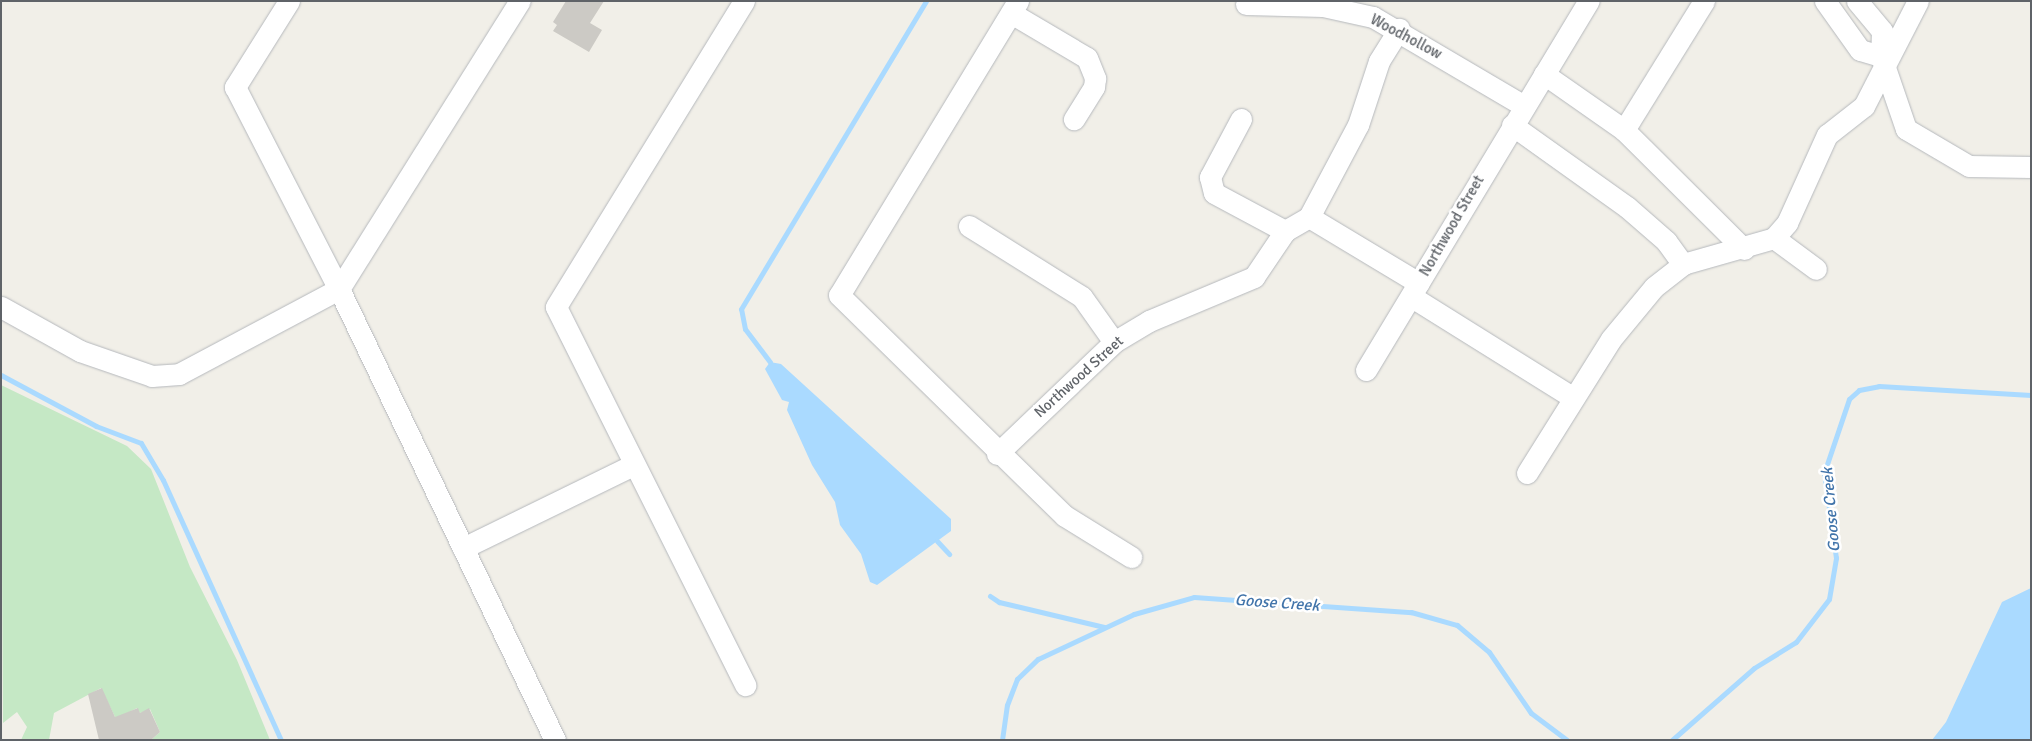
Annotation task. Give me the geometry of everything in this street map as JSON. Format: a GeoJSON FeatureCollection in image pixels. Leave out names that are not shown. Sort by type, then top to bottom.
{"type":"FeatureCollection","features":[{"type":"Feature","properties":{"kind":"street"},"geometry":{"type":"LineString","coordinates":[[289,1],[235,87],[339,289],[555,740]]}},
{"type":"Feature","properties":{"kind":"street"},"geometry":{"type":"LineString","coordinates":[[1,306],[80,351],[152,376],[179,374],[339,289],[520,1]]}},
{"type":"Feature","properties":{"kind":"street"},"geometry":{"type":"LineString","coordinates":[[744,1],[556,307],[633,465],[745,685]]}},
{"type":"Feature","properties":{"kind":"street","name":"Northwood Street"},"geometry":{"type":"LineString","coordinates":[[997,454],[1114,342],[1149,321],[1254,276],[1285,231],[1309,217],[1415,290],[1512,125],[1589,1]]}},
{"type":"Feature","properties":{"kind":"street"},"geometry":{"type":"LineString","coordinates":[[1624,130],[1704,1]]}},
{"type":"Feature","properties":{"kind":"street"},"geometry":{"type":"LineString","coordinates":[[1824,1],[1860,50],[1884,60]]}},
{"type":"Feature","properties":{"kind":"street"},"geometry":{"type":"LineString","coordinates":[[1857,1],[1882,31],[1884,60],[1906,129],[1969,166],[2031,167]]}},
{"type":"Feature","properties":{"kind":"street"},"geometry":{"type":"LineString","coordinates":[[1527,473],[1572,397],[1654,286],[1683,264],[1744,249],[1774,238],[1787,224],[1827,135],[1864,106],[1884,60],[1918,1]]}},
{"type":"Feature","properties":{"kind":"street","name":"Woodhollow"},"geometry":{"type":"LineString","coordinates":[[1246,4],[1350,10],[1400,29],[1524,106]]}},
{"type":"Feature","properties":{"kind":"street"},"geometry":{"type":"LineString","coordinates":[[1074,119],[1094,88],[1095,78],[1087,58],[1015,7],[839,295],[997,454],[1065,516],[1131,557]]}},
{"type":"Feature","properties":{"kind":"street"},"geometry":{"type":"LineString","coordinates":[[1309,217],[1358,125],[1379,61],[1400,29]]}},
{"type":"Feature","properties":{"kind":"street"},"geometry":{"type":"LineString","coordinates":[[1544,74],[1624,130],[1744,249]]}},
{"type":"Feature","properties":{"kind":"street"},"geometry":{"type":"LineString","coordinates":[[1241,120],[1210,177],[1214,193],[1285,231]]}},
{"type":"Feature","properties":{"kind":"street"},"geometry":{"type":"LineString","coordinates":[[1512,125],[1628,207],[1666,241],[1683,264]]}},
{"type":"Feature","properties":{"kind":"street"},"geometry":{"type":"LineString","coordinates":[[969,226],[1082,297],[1114,342]]}},
{"type":"Feature","properties":{"kind":"street"},"geometry":{"type":"LineString","coordinates":[[1774,238],[1816,268]]}},
{"type":"Feature","properties":{"kind":"street"},"geometry":{"type":"LineString","coordinates":[[1366,370],[1415,290],[1572,397]]}},
{"type":"Feature","properties":{"kind":"street"},"geometry":{"type":"LineString","coordinates":[[463,548],[633,465]]}},
{"type":"Feature","properties":{"kind":"green space"},"geometry":{"type":"Polygon","coordinates":[[[1,385],[127,446],[151,469],[190,567],[237,660],[270,740],[151,740],[160,732],[150,709],[140,713],[137,708],[116,719],[101,688],[54,713],[49,740],[21,740],[27,727],[17,712],[3,723],[1,385]]]}},
{"type":"Feature","properties":{"kind":"water"},"geometry":{"type":"Polygon","coordinates":[[[770,362],[781,364],[951,519],[951,531],[877,585],[870,582],[861,554],[840,525],[835,502],[812,465],[787,410],[789,402],[782,400],[765,369],[770,362]]]}},
{"type":"Feature","properties":{"kind":"water"},"geometry":{"type":"Polygon","coordinates":[[[2031,588],[2031,740],[1932,740],[1946,722],[2002,602],[2031,588]]]}},
{"type":"Feature","properties":{"kind":"building"},"geometry":{"type":"Polygon","coordinates":[[[566,1],[604,1],[590,23],[602,30],[589,52],[553,31],[557,25],[553,22],[566,1]]]}},
{"type":"Feature","properties":{"kind":"building"},"geometry":{"type":"Polygon","coordinates":[[[102,688],[115,717],[138,708],[140,713],[149,708],[160,732],[151,740],[99,740],[88,694],[102,688]]]}},
{"type":"Feature","properties":{"kind":"waterway"},"geometry":{"type":"LineString","coordinates":[[770,362],[745,329],[741,309],[926,1]]}},
{"type":"Feature","properties":{"kind":"waterway"},"geometry":{"type":"LineString","coordinates":[[1,375],[96,426],[141,443],[163,480],[281,740]]}},
{"type":"Feature","properties":{"kind":"waterway","name":"Goose Creek"},"geometry":{"type":"LineString","coordinates":[[1672,740],[1754,668],[1796,642],[1829,599],[1836,558],[1824,473],[1849,399],[1859,390],[1879,386],[2031,395]]}},
{"type":"Feature","properties":{"kind":"waterway"},"geometry":{"type":"LineString","coordinates":[[937,541],[949,554]]}},
{"type":"Feature","properties":{"kind":"waterway"},"geometry":{"type":"LineString","coordinates":[[990,596],[999,602],[1104,627]]}},
{"type":"Feature","properties":{"kind":"waterway","name":"Goose Creek"},"geometry":{"type":"LineString","coordinates":[[1002,740],[1007,705],[1017,679],[1038,659],[1134,614],[1194,597],[1411,612],[1457,625],[1489,652],[1531,713],[1567,740]]}}]}
